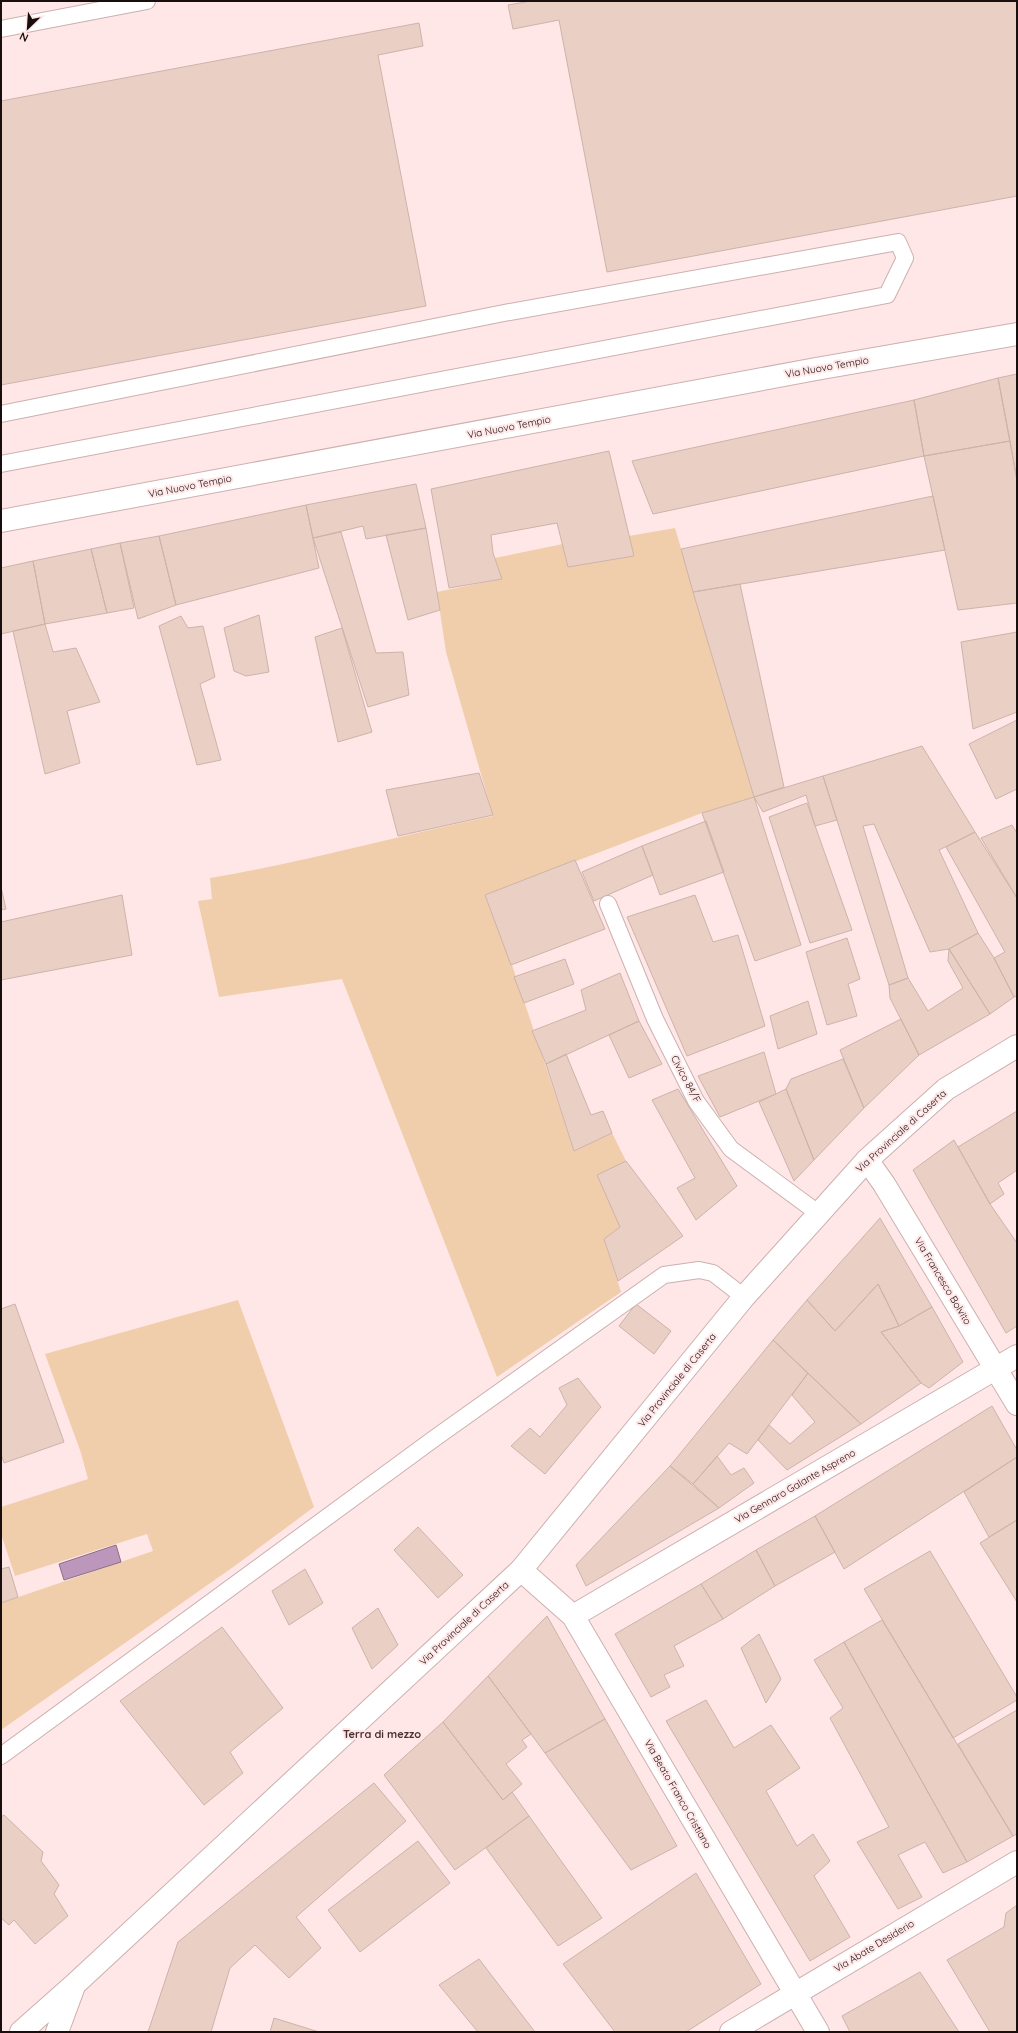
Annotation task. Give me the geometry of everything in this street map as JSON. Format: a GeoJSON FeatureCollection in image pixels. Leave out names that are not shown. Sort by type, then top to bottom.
{"type":"FeatureCollection","features":[{"type":"Feature","properties":{"kind":"street","name":"Via Nuovo Tempio"},"geometry":{"type":"LineString","coordinates":[[1,521],[801,372],[1017,334]]}},
{"type":"Feature","properties":{"kind":"street","name":"Via Provinciale di Caserta"},"geometry":{"type":"LineString","coordinates":[[20,2032],[74,1985],[522,1570],[744,1297],[866,1160],[946,1089],[1017,1046]]}},
{"type":"Feature","properties":{"kind":"street","name":"Via Francesco Bolvito"},"geometry":{"type":"LineString","coordinates":[[866,1160],[884,1184],[1017,1404]]}},
{"type":"Feature","properties":{"kind":"street","name":"Via Gennaro Galante Aspreno"},"geometry":{"type":"LineString","coordinates":[[573,1616],[1017,1356]]}},
{"type":"Feature","properties":{"kind":"street","name":"Via Beato Franco Cristiano"},"geometry":{"type":"LineString","coordinates":[[522,1570],[573,1616],[818,2032]]}},
{"type":"Feature","properties":{"kind":"street","name":"Via Abate Desiderio"},"geometry":{"type":"LineString","coordinates":[[731,2032],[1017,1862]]}},
{"type":"Feature","properties":{"kind":"street"},"geometry":{"type":"LineString","coordinates":[[57,2032],[74,1985]]}},
{"type":"Feature","properties":{"kind":"lane"},"geometry":{"type":"LineString","coordinates":[[1,29],[148,1]]}},
{"type":"Feature","properties":{"kind":"lane"},"geometry":{"type":"LineString","coordinates":[[1,414],[504,313],[898,242],[905,258],[887,295],[1,464]]}},
{"type":"Feature","properties":{"kind":"lane","name":"Civico 84/F"},"geometry":{"type":"LineString","coordinates":[[608,904],[655,1019],[696,1102],[731,1150],[818,1213]]}},
{"type":"Feature","properties":{"kind":"lane"},"geometry":{"type":"LineString","coordinates":[[1,1756],[391,1470],[664,1275],[698,1270],[713,1273],[744,1297]]}},
{"type":"Feature","properties":{"kind":"shaded area"},"geometry":{"type":"Polygon","coordinates":[[[675,528],[754,797],[702,813],[485,896],[511,962],[574,1151],[612,1133],[626,1161],[620,1227],[604,1239],[621,1292],[497,1377],[342,979],[219,997],[198,901],[212,899],[210,878],[316,857],[493,816],[446,652],[437,592],[501,579],[495,558],[563,544],[568,567],[634,556],[629,536],[675,528]]]}},
{"type":"Feature","properties":{"kind":"shaded area"},"geometry":{"type":"Polygon","coordinates":[[[238,1300],[314,1507],[236,1565],[1,1730],[1,1603],[153,1551],[147,1534],[15,1576],[1,1534],[1,1507],[88,1479],[81,1453],[45,1354],[238,1300]]]}},
{"type":"Feature","properties":{"kind":"shaded area"},"geometry":{"type":"Polygon","coordinates":[[[116,1545],[121,1562],[64,1580],[59,1564],[116,1545]]]}},
{"type":"Feature","properties":{"kind":"building"},"geometry":{"type":"Polygon","coordinates":[[[531,1],[1017,1],[1017,196],[607,272],[559,20],[513,29],[508,5],[531,1]]]}},
{"type":"Feature","properties":{"kind":"building"},"geometry":{"type":"Polygon","coordinates":[[[419,23],[423,46],[378,55],[426,306],[1,385],[1,101],[419,23]]]}},
{"type":"Feature","properties":{"kind":"building"},"geometry":{"type":"Polygon","coordinates":[[[1017,374],[1017,480],[998,378],[1017,374]]]}},
{"type":"Feature","properties":{"kind":"building"},"geometry":{"type":"Polygon","coordinates":[[[998,378],[1010,441],[924,456],[914,400],[998,378]]]}},
{"type":"Feature","properties":{"kind":"building"},"geometry":{"type":"Polygon","coordinates":[[[914,400],[924,456],[653,514],[632,461],[914,400]]]}},
{"type":"Feature","properties":{"kind":"building"},"geometry":{"type":"Polygon","coordinates":[[[1010,441],[1017,480],[1017,603],[958,610],[924,456],[1010,441]]]}},
{"type":"Feature","properties":{"kind":"building"},"geometry":{"type":"Polygon","coordinates":[[[609,451],[634,556],[568,567],[557,523],[491,535],[493,553],[502,579],[449,588],[431,489],[609,451]]]}},
{"type":"Feature","properties":{"kind":"building"},"geometry":{"type":"Polygon","coordinates":[[[416,484],[426,528],[366,539],[363,526],[313,538],[306,505],[416,484]]]}},
{"type":"Feature","properties":{"kind":"building"},"geometry":{"type":"Polygon","coordinates":[[[933,496],[945,550],[693,592],[681,549],[933,496]]]}},
{"type":"Feature","properties":{"kind":"building"},"geometry":{"type":"Polygon","coordinates":[[[306,505],[319,568],[176,605],[159,536],[306,505]]]}},
{"type":"Feature","properties":{"kind":"building"},"geometry":{"type":"Polygon","coordinates":[[[426,528],[440,610],[408,620],[386,535],[426,528]]]}},
{"type":"Feature","properties":{"kind":"building"},"geometry":{"type":"Polygon","coordinates":[[[341,532],[376,653],[403,652],[409,695],[368,707],[313,538],[341,532]]]}},
{"type":"Feature","properties":{"kind":"building"},"geometry":{"type":"Polygon","coordinates":[[[159,536],[176,605],[138,619],[120,543],[159,536]]]}},
{"type":"Feature","properties":{"kind":"building"},"geometry":{"type":"Polygon","coordinates":[[[120,543],[134,608],[107,613],[91,549],[120,543]]]}},
{"type":"Feature","properties":{"kind":"building"},"geometry":{"type":"Polygon","coordinates":[[[91,549],[107,613],[45,624],[33,561],[91,549]]]}},
{"type":"Feature","properties":{"kind":"building"},"geometry":{"type":"Polygon","coordinates":[[[33,561],[45,624],[1,634],[1,568],[33,561]]]}},
{"type":"Feature","properties":{"kind":"building"},"geometry":{"type":"Polygon","coordinates":[[[740,584],[784,787],[754,797],[693,592],[740,584]]]}},
{"type":"Feature","properties":{"kind":"building"},"geometry":{"type":"Polygon","coordinates":[[[259,615],[269,672],[246,676],[234,671],[224,628],[259,615]]]}},
{"type":"Feature","properties":{"kind":"building"},"geometry":{"type":"Polygon","coordinates":[[[181,616],[188,628],[203,626],[215,677],[200,684],[221,760],[197,765],[159,626],[181,616]]]}},
{"type":"Feature","properties":{"kind":"building"},"geometry":{"type":"Polygon","coordinates":[[[45,624],[53,652],[76,648],[100,702],[67,711],[80,763],[45,774],[13,631],[45,624]]]}},
{"type":"Feature","properties":{"kind":"building"},"geometry":{"type":"Polygon","coordinates":[[[342,628],[372,732],[338,742],[315,637],[342,628]]]}},
{"type":"Feature","properties":{"kind":"building"},"geometry":{"type":"Polygon","coordinates":[[[1017,632],[1017,712],[973,729],[961,642],[1017,632]]]}},
{"type":"Feature","properties":{"kind":"building"},"geometry":{"type":"Polygon","coordinates":[[[1017,720],[1017,789],[996,799],[969,744],[1017,720]]]}},
{"type":"Feature","properties":{"kind":"building"},"geometry":{"type":"Polygon","coordinates":[[[922,746],[975,832],[939,850],[978,933],[949,949],[930,952],[874,824],[863,826],[908,978],[889,985],[823,776],[922,746]]]}},
{"type":"Feature","properties":{"kind":"building"},"geometry":{"type":"Polygon","coordinates":[[[479,773],[493,815],[398,836],[386,790],[479,773]]]}},
{"type":"Feature","properties":{"kind":"building"},"geometry":{"type":"Polygon","coordinates":[[[823,776],[837,820],[815,826],[806,795],[763,812],[754,797],[823,776]]]}},
{"type":"Feature","properties":{"kind":"building"},"geometry":{"type":"Polygon","coordinates":[[[754,797],[801,945],[755,961],[702,813],[754,797]]]}},
{"type":"Feature","properties":{"kind":"building"},"geometry":{"type":"Polygon","coordinates":[[[807,803],[852,930],[810,943],[769,817],[807,803]]]}},
{"type":"Feature","properties":{"kind":"building"},"geometry":{"type":"Polygon","coordinates":[[[706,821],[724,872],[660,895],[642,846],[706,821]]]}},
{"type":"Feature","properties":{"kind":"building"},"geometry":{"type":"Polygon","coordinates":[[[1012,825],[1017,833],[1017,898],[981,838],[1012,825]]]}},
{"type":"Feature","properties":{"kind":"building"},"geometry":{"type":"Polygon","coordinates":[[[975,832],[1017,898],[1017,996],[1014,997],[994,958],[1005,952],[946,847],[975,832]]]}},
{"type":"Feature","properties":{"kind":"building"},"geometry":{"type":"Polygon","coordinates":[[[642,846],[653,875],[594,901],[582,872],[642,846]]]}},
{"type":"Feature","properties":{"kind":"building"},"geometry":{"type":"Polygon","coordinates":[[[575,860],[605,929],[511,965],[485,895],[575,860]]]}},
{"type":"Feature","properties":{"kind":"building"},"geometry":{"type":"Polygon","coordinates":[[[1,887],[6,909],[1,910],[1,887]]]}},
{"type":"Feature","properties":{"kind":"building"},"geometry":{"type":"Polygon","coordinates":[[[122,895],[132,955],[1,980],[1,922],[122,895]]]}},
{"type":"Feature","properties":{"kind":"building"},"geometry":{"type":"Polygon","coordinates":[[[695,895],[713,942],[738,935],[765,1026],[687,1056],[627,917],[695,895]]]}},
{"type":"Feature","properties":{"kind":"building"},"geometry":{"type":"Polygon","coordinates":[[[978,933],[994,958],[1014,997],[990,1014],[949,949],[978,933]]]}},
{"type":"Feature","properties":{"kind":"building"},"geometry":{"type":"Polygon","coordinates":[[[847,938],[860,979],[848,984],[857,1016],[827,1025],[806,952],[847,938]]]}},
{"type":"Feature","properties":{"kind":"building"},"geometry":{"type":"Polygon","coordinates":[[[949,949],[990,1014],[919,1055],[890,998],[889,985],[908,978],[928,1011],[963,988],[948,961],[949,949]]]}},
{"type":"Feature","properties":{"kind":"building"},"geometry":{"type":"Polygon","coordinates":[[[565,959],[574,984],[524,1003],[514,977],[565,959]]]}},
{"type":"Feature","properties":{"kind":"building"},"geometry":{"type":"Polygon","coordinates":[[[620,973],[639,1021],[546,1064],[532,1031],[586,1010],[581,990],[620,973]]]}},
{"type":"Feature","properties":{"kind":"building"},"geometry":{"type":"Polygon","coordinates":[[[808,1001],[817,1034],[778,1049],[770,1016],[808,1001]]]}},
{"type":"Feature","properties":{"kind":"building"},"geometry":{"type":"Polygon","coordinates":[[[901,1019],[919,1055],[864,1108],[840,1050],[901,1019]]]}},
{"type":"Feature","properties":{"kind":"building"},"geometry":{"type":"Polygon","coordinates":[[[639,1021],[662,1064],[629,1078],[609,1035],[639,1021]]]}},
{"type":"Feature","properties":{"kind":"building"},"geometry":{"type":"Polygon","coordinates":[[[764,1052],[776,1094],[720,1117],[698,1076],[764,1052]]]}},
{"type":"Feature","properties":{"kind":"building"},"geometry":{"type":"Polygon","coordinates":[[[566,1054],[591,1115],[603,1111],[612,1133],[574,1151],[546,1064],[566,1054]]]}},
{"type":"Feature","properties":{"kind":"building"},"geometry":{"type":"Polygon","coordinates":[[[843,1059],[864,1108],[814,1160],[786,1089],[791,1079],[843,1059]]]}},
{"type":"Feature","properties":{"kind":"building"},"geometry":{"type":"Polygon","coordinates":[[[678,1089],[737,1186],[696,1220],[677,1188],[695,1178],[652,1100],[678,1089]]]}},
{"type":"Feature","properties":{"kind":"building"},"geometry":{"type":"Polygon","coordinates":[[[786,1089],[814,1160],[794,1181],[759,1102],[786,1089]]]}},
{"type":"Feature","properties":{"kind":"building"},"geometry":{"type":"Polygon","coordinates":[[[1017,1111],[1017,1170],[998,1183],[1004,1194],[990,1204],[958,1147],[1017,1111]]]}},
{"type":"Feature","properties":{"kind":"building"},"geometry":{"type":"Polygon","coordinates":[[[954,1140],[990,1204],[1017,1243],[1017,1326],[1006,1333],[913,1170],[954,1140]]]}},
{"type":"Feature","properties":{"kind":"building"},"geometry":{"type":"Polygon","coordinates":[[[626,1161],[683,1236],[618,1281],[604,1239],[620,1227],[597,1175],[626,1161]]]}},
{"type":"Feature","properties":{"kind":"building"},"geometry":{"type":"Polygon","coordinates":[[[880,1218],[932,1307],[899,1326],[878,1284],[835,1331],[807,1300],[880,1218]]]}},
{"type":"Feature","properties":{"kind":"building"},"geometry":{"type":"Polygon","coordinates":[[[878,1284],[899,1326],[881,1332],[921,1383],[861,1424],[773,1340],[807,1300],[835,1331],[878,1284]]]}},
{"type":"Feature","properties":{"kind":"building"},"geometry":{"type":"Polygon","coordinates":[[[15,1304],[64,1442],[4,1463],[1,1454],[1,1309],[15,1304]]]}},
{"type":"Feature","properties":{"kind":"building"},"geometry":{"type":"Polygon","coordinates":[[[636,1304],[671,1331],[654,1354],[619,1326],[636,1304]]]}},
{"type":"Feature","properties":{"kind":"building"},"geometry":{"type":"Polygon","coordinates":[[[932,1307],[963,1362],[929,1388],[921,1383],[881,1332],[899,1326],[932,1307]]]}},
{"type":"Feature","properties":{"kind":"building"},"geometry":{"type":"Polygon","coordinates":[[[773,1340],[808,1373],[747,1454],[729,1443],[693,1484],[670,1466],[773,1340]]]}},
{"type":"Feature","properties":{"kind":"building"},"geometry":{"type":"Polygon","coordinates":[[[808,1373],[861,1424],[787,1470],[758,1440],[769,1425],[790,1444],[815,1422],[792,1395],[808,1373]]]}},
{"type":"Feature","properties":{"kind":"building"},"geometry":{"type":"Polygon","coordinates":[[[578,1378],[601,1407],[545,1474],[511,1446],[530,1428],[540,1437],[567,1405],[559,1388],[578,1378]]]}},
{"type":"Feature","properties":{"kind":"building"},"geometry":{"type":"Polygon","coordinates":[[[992,1406],[1017,1450],[1017,1457],[844,1569],[815,1516],[992,1406]]]}},
{"type":"Feature","properties":{"kind":"building"},"geometry":{"type":"Polygon","coordinates":[[[717,1456],[731,1475],[744,1468],[754,1483],[719,1508],[693,1484],[717,1456]]]}},
{"type":"Feature","properties":{"kind":"building"},"geometry":{"type":"Polygon","coordinates":[[[1017,1457],[1017,1520],[989,1537],[964,1492],[1017,1457]]]}},
{"type":"Feature","properties":{"kind":"building"},"geometry":{"type":"Polygon","coordinates":[[[670,1466],[719,1508],[586,1586],[576,1565],[670,1466]]]}},
{"type":"Feature","properties":{"kind":"building"},"geometry":{"type":"Polygon","coordinates":[[[815,1516],[835,1552],[775,1586],[756,1550],[815,1516]]]}},
{"type":"Feature","properties":{"kind":"building"},"geometry":{"type":"Polygon","coordinates":[[[1017,1520],[1017,1602],[980,1543],[1017,1520]]]}},
{"type":"Feature","properties":{"kind":"building"},"geometry":{"type":"Polygon","coordinates":[[[418,1527],[463,1575],[438,1598],[394,1550],[418,1527]]]}},
{"type":"Feature","properties":{"kind":"building"},"geometry":{"type":"Polygon","coordinates":[[[756,1550],[775,1586],[723,1619],[701,1584],[756,1550]]]}},
{"type":"Feature","properties":{"kind":"building"},"geometry":{"type":"Polygon","coordinates":[[[930,1551],[1017,1697],[1017,1700],[953,1738],[864,1589],[930,1551]]]}},
{"type":"Feature","properties":{"kind":"building"},"geometry":{"type":"Polygon","coordinates":[[[9,1567],[18,1597],[1,1603],[1,1569],[9,1567]]]}},
{"type":"Feature","properties":{"kind":"building"},"geometry":{"type":"Polygon","coordinates":[[[305,1569],[323,1603],[289,1625],[272,1591],[305,1569]]]}},
{"type":"Feature","properties":{"kind":"building"},"geometry":{"type":"Polygon","coordinates":[[[701,1584],[723,1619],[674,1646],[684,1666],[664,1675],[670,1687],[651,1697],[615,1634],[701,1584]]]}},
{"type":"Feature","properties":{"kind":"building"},"geometry":{"type":"Polygon","coordinates":[[[378,1608],[398,1645],[372,1669],[352,1628],[378,1608]]]}},
{"type":"Feature","properties":{"kind":"building"},"geometry":{"type":"Polygon","coordinates":[[[547,1616],[605,1719],[545,1753],[488,1676],[547,1616]]]}},
{"type":"Feature","properties":{"kind":"building"},"geometry":{"type":"Polygon","coordinates":[[[882,1620],[1013,1836],[967,1862],[844,1642],[882,1620]]]}},
{"type":"Feature","properties":{"kind":"building"},"geometry":{"type":"Polygon","coordinates":[[[222,1627],[283,1708],[230,1752],[243,1773],[204,1805],[120,1701],[222,1627]]]}},
{"type":"Feature","properties":{"kind":"building"},"geometry":{"type":"Polygon","coordinates":[[[759,1634],[781,1679],[766,1703],[741,1648],[759,1634]]]}},
{"type":"Feature","properties":{"kind":"building"},"geometry":{"type":"Polygon","coordinates":[[[844,1642],[967,1862],[943,1873],[925,1842],[898,1855],[922,1897],[898,1909],[857,1842],[889,1827],[830,1718],[843,1708],[814,1660],[844,1642]]]}},
{"type":"Feature","properties":{"kind":"building"},"geometry":{"type":"Polygon","coordinates":[[[488,1676],[531,1734],[522,1740],[527,1747],[506,1764],[522,1784],[503,1800],[443,1722],[488,1676]]]}},
{"type":"Feature","properties":{"kind":"building"},"geometry":{"type":"Polygon","coordinates":[[[706,1700],[734,1748],[771,1725],[800,1768],[766,1791],[797,1846],[813,1834],[830,1861],[814,1876],[850,1937],[810,1961],[666,1721],[706,1700]]]}},
{"type":"Feature","properties":{"kind":"building"},"geometry":{"type":"Polygon","coordinates":[[[1017,1710],[1017,1834],[1013,1836],[958,1744],[1017,1710]]]}},
{"type":"Feature","properties":{"kind":"building"},"geometry":{"type":"Polygon","coordinates":[[[605,1719],[677,1846],[631,1870],[545,1753],[605,1719]]]}},
{"type":"Feature","properties":{"kind":"building"},"geometry":{"type":"Polygon","coordinates":[[[443,1722],[503,1800],[512,1792],[529,1816],[455,1870],[384,1775],[443,1722]]]}},
{"type":"Feature","properties":{"kind":"building"},"geometry":{"type":"Polygon","coordinates":[[[374,1783],[406,1821],[296,1917],[321,1948],[289,1978],[255,1945],[230,1968],[211,2032],[148,2032],[178,1942],[374,1783]]]}},
{"type":"Feature","properties":{"kind":"building"},"geometry":{"type":"Polygon","coordinates":[[[4,1815],[43,1852],[41,1861],[59,1885],[54,1894],[68,1916],[35,1944],[14,1920],[9,1925],[1,1918],[1,1817],[4,1815]]]}},
{"type":"Feature","properties":{"kind":"building"},"geometry":{"type":"Polygon","coordinates":[[[529,1816],[602,1918],[558,1946],[486,1848],[529,1816]]]}},
{"type":"Feature","properties":{"kind":"building"},"geometry":{"type":"Polygon","coordinates":[[[418,1841],[450,1883],[360,1952],[328,1910],[418,1841]]]}},
{"type":"Feature","properties":{"kind":"building"},"geometry":{"type":"Polygon","coordinates":[[[696,1873],[761,1984],[686,2032],[615,2032],[563,1964],[696,1873]]]}},
{"type":"Feature","properties":{"kind":"building"},"geometry":{"type":"Polygon","coordinates":[[[1017,1905],[1017,2032],[990,2032],[947,1960],[1004,1927],[1006,1913],[1017,1905]]]}},
{"type":"Feature","properties":{"kind":"building"},"geometry":{"type":"Polygon","coordinates":[[[479,1959],[535,2032],[478,2032],[439,1985],[479,1959]]]}},
{"type":"Feature","properties":{"kind":"building"},"geometry":{"type":"Polygon","coordinates":[[[920,1972],[959,2032],[850,2032],[842,2016],[920,1972]]]}},
{"type":"Feature","properties":{"kind":"building"},"geometry":{"type":"Polygon","coordinates":[[[274,2018],[319,2032],[270,2032],[274,2018]]]}},
{"type":"Feature","properties":{"kind":"district","name":"Terra di mezzo"},"geometry":{"type":"Point","coordinates":[382,1734]}}]}
